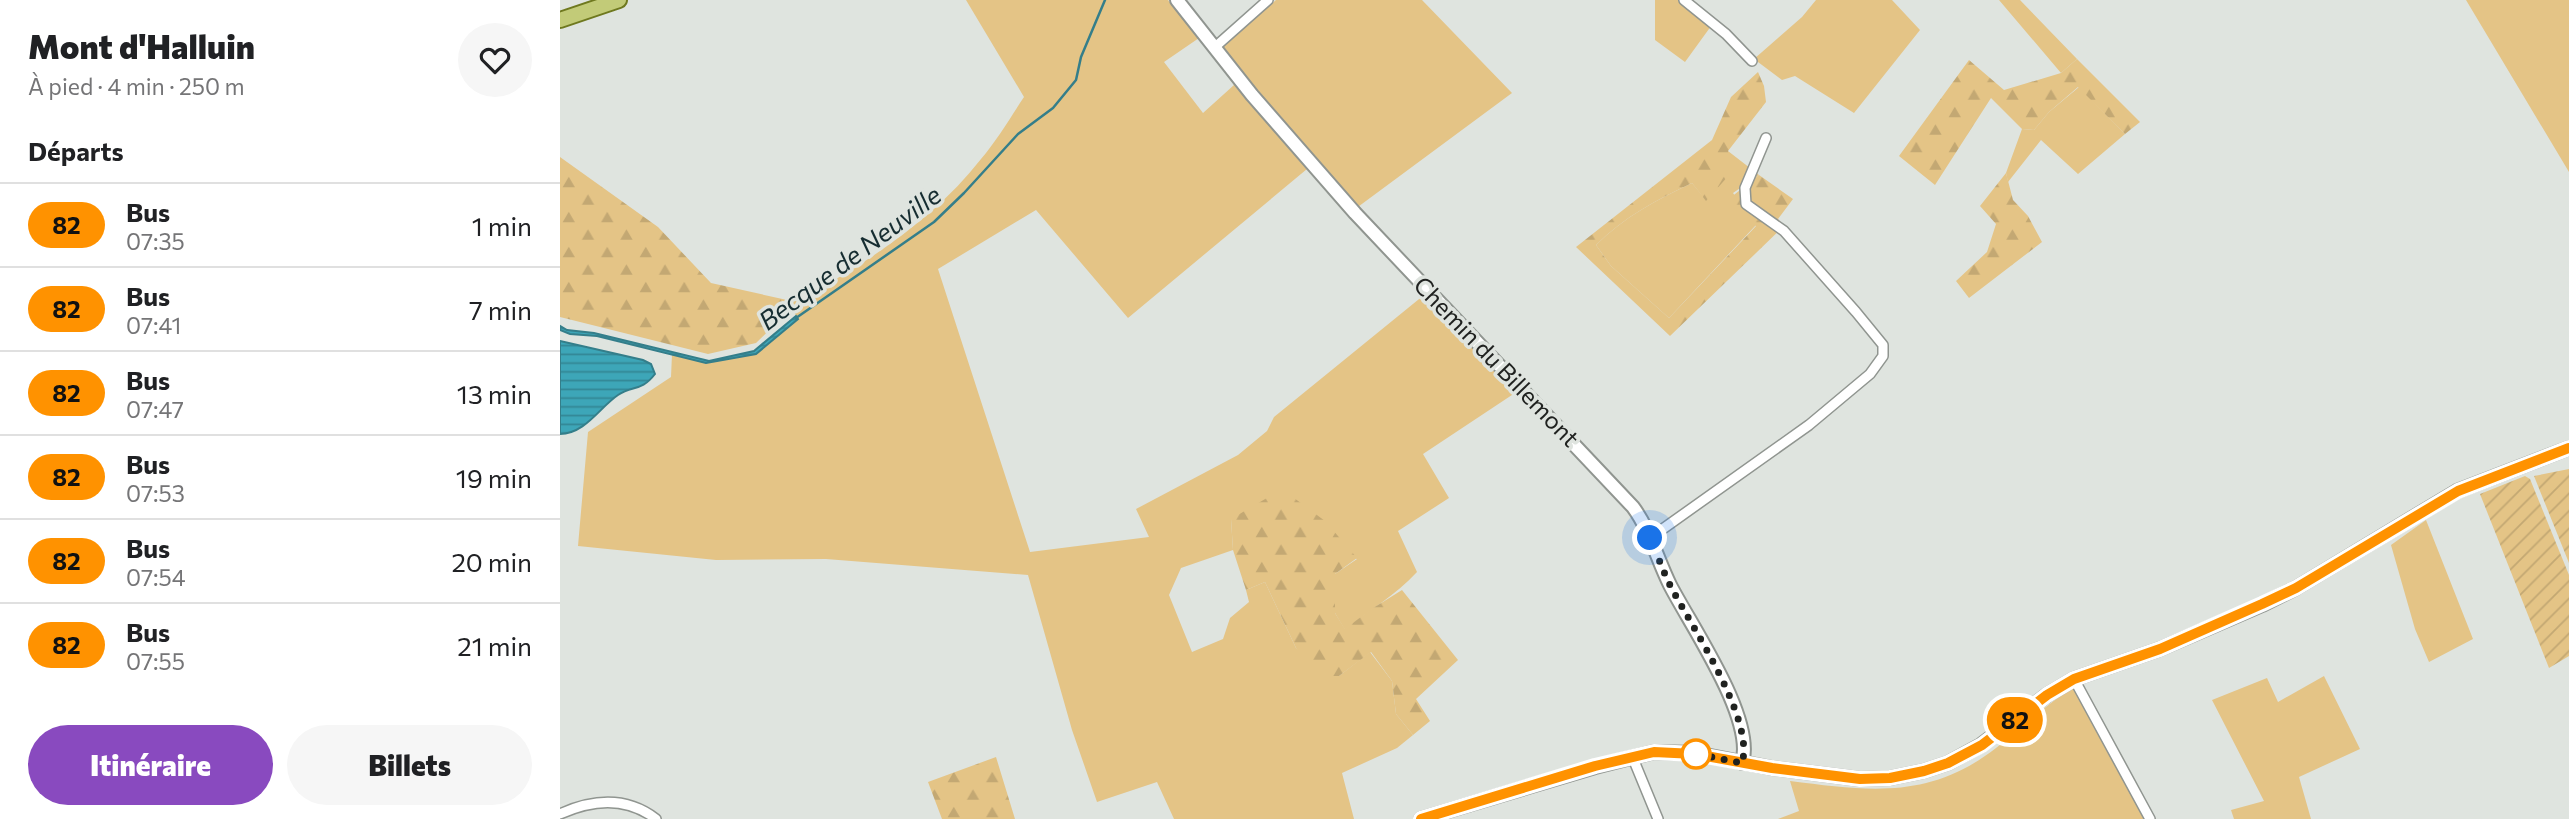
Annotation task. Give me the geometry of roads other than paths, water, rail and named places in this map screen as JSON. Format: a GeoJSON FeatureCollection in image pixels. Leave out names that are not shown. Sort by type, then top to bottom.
{"type":"FeatureCollection","features":[{"type":"Feature","properties":{"kind":"main road"},"geometry":{"type":"LineString","coordinates":[[560,20],[619,0]]}},
{"type":"Feature","properties":{"kind":"main road","name":"Chemin du Billemont"},"geometry":{"type":"LineString","coordinates":[[1177,0],[1252,95],[1355,214],[1620,491],[1638,514],[1669,583],[1727,690],[1745,741],[1742,763]]}},
{"type":"Feature","properties":{"kind":"main road"},"geometry":{"type":"LineString","coordinates":[[1421,819],[1632,756],[1654,752],[1684,752],[1772,768],[1800,777],[1852,785],[1912,781],[1950,769],[1973,757],[2015,726],[2021,716],[2047,695],[2074,679],[2160,649],[2262,604],[2296,588],[2458,491],[2569,448]]}},
{"type":"Feature","properties":{"kind":"street"},"geometry":{"type":"LineString","coordinates":[[1215,47],[1268,0]]}},
{"type":"Feature","properties":{"kind":"street"},"geometry":{"type":"LineString","coordinates":[[1684,0],[1726,34],[1752,61]]}},
{"type":"Feature","properties":{"kind":"street"},"geometry":{"type":"LineString","coordinates":[[1650,538],[1809,425],[1875,370],[1883,356],[1883,345],[1784,231],[1746,204],[1745,188],[1766,138]]}},
{"type":"Feature","properties":{"kind":"street"},"geometry":{"type":"LineString","coordinates":[[2074,679],[2150,819]]}},
{"type":"Feature","properties":{"kind":"street"},"geometry":{"type":"LineString","coordinates":[[1632,756],[1658,819]]}},
{"type":"Feature","properties":{"kind":"street"},"geometry":{"type":"LineString","coordinates":[[560,814],[587,803],[609,802],[636,807],[656,819]]}},
{"type":"Feature","properties":{"kind":"water"},"geometry":{"type":"Polygon","coordinates":[[[796,316],[798,319],[756,354],[706,363],[597,336],[570,334],[560,330],[560,326],[567,330],[594,333],[709,361],[754,351],[796,316]]]}},
{"type":"Feature","properties":{"kind":"water"},"geometry":{"type":"Polygon","coordinates":[[[560,341],[643,360],[651,364],[655,374],[641,386],[623,392],[611,400],[585,425],[569,433],[560,434],[560,341]]]}},
{"type":"Feature","properties":{"kind":"waterway","name":"Becque de Neuville"},"geometry":{"type":"LineString","coordinates":[[796,318],[934,222],[1018,134],[1053,108],[1076,80],[1081,57],[1105,0]]}}]}
